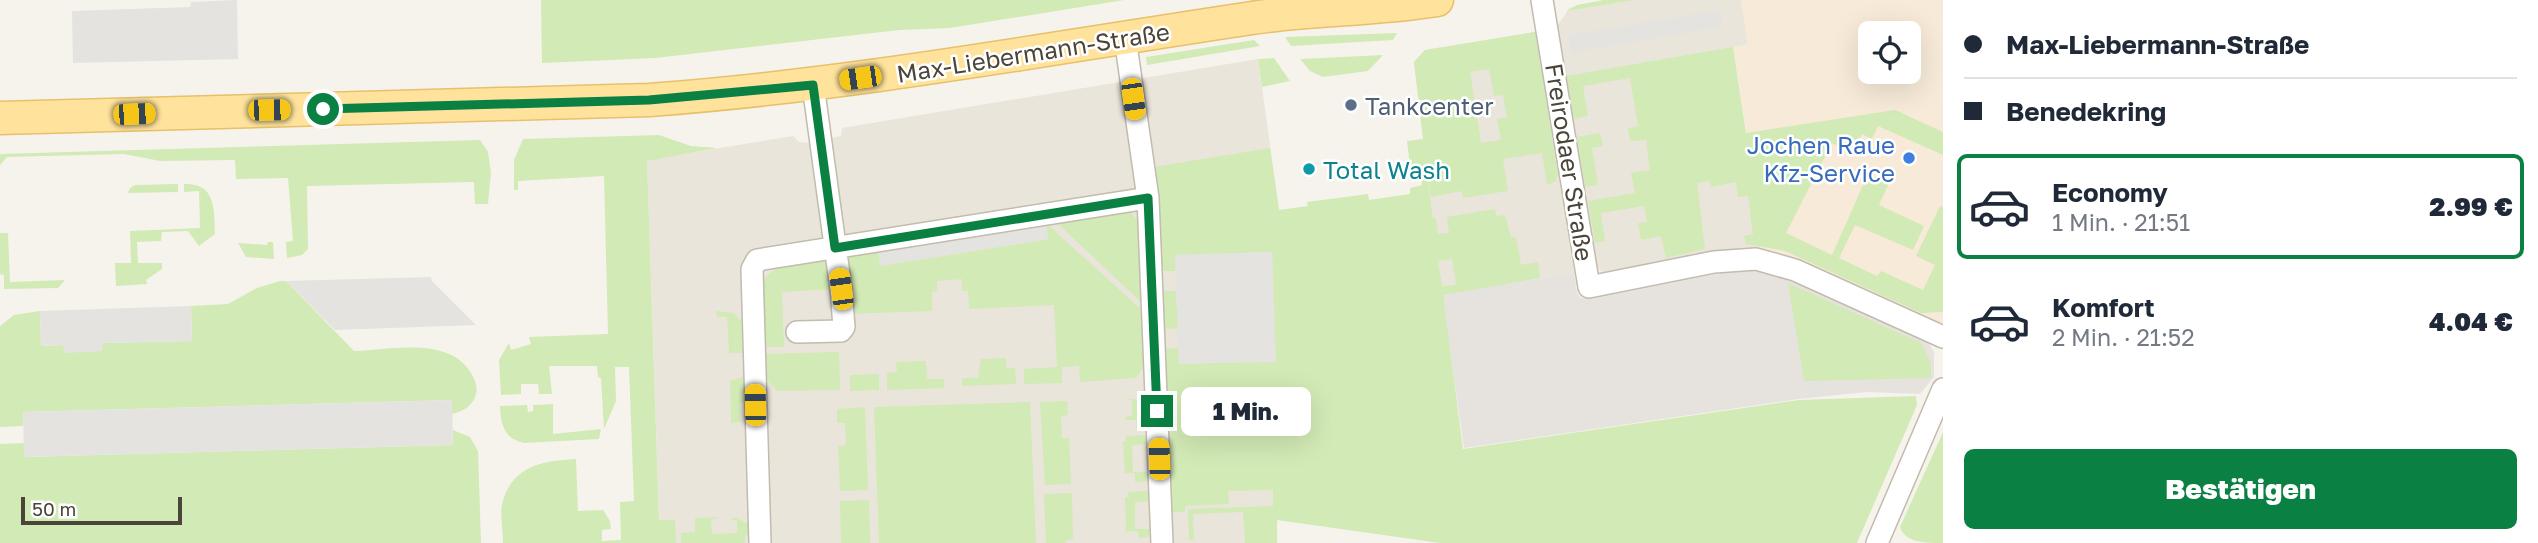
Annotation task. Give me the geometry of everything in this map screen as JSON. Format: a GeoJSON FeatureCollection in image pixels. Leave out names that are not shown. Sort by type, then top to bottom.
{"type":"FeatureCollection","features":[{"type":"Feature","properties":{"kind":"main road","name":"Max-Liebermann-Straße"},"geometry":{"type":"LineString","coordinates":[[0,118],[649,100],[813,85],[1256,18],[1434,0]]}},
{"type":"Feature","properties":{"kind":"street","name":"Freirodaer Straße"},"geometry":{"type":"LineString","coordinates":[[1542,0],[1589,287],[1714,262],[1756,259],[1795,270],[1943,337]]}},
{"type":"Feature","properties":{"kind":"street"},"geometry":{"type":"LineString","coordinates":[[1125,38],[1148,198],[1162,543]]}},
{"type":"Feature","properties":{"kind":"street"},"geometry":{"type":"LineString","coordinates":[[797,332],[843,330],[813,85]]}},
{"type":"Feature","properties":{"kind":"street"},"geometry":{"type":"LineString","coordinates":[[760,543],[752,270],[758,260],[1148,198]]}},
{"type":"Feature","properties":{"kind":"street"},"geometry":{"type":"LineString","coordinates":[[1877,543],[1943,390]]}},
{"type":"Feature","properties":{"kind":"shaded area"},"geometry":{"type":"Polygon","coordinates":[[[237,0],[238,59],[73,63],[72,11],[190,7],[191,2],[237,0]]]}},
{"type":"Feature","properties":{"kind":"shaded area"},"geometry":{"type":"Polygon","coordinates":[[[1604,0],[1741,0],[1748,45],[1733,47],[1761,252],[1613,276],[1602,272],[1592,262],[1556,27],[1570,8],[1604,0]]]}},
{"type":"Feature","properties":{"kind":"shaded area"},"geometry":{"type":"Polygon","coordinates":[[[1741,0],[1943,0],[1943,322],[1933,322],[1761,252],[1762,228],[1733,47],[1748,44],[1741,0]]]}},
{"type":"Feature","properties":{"kind":"shaded area"},"geometry":{"type":"Polygon","coordinates":[[[1720,10],[1722,27],[1571,53],[1568,35],[1720,10]]]}},
{"type":"Feature","properties":{"kind":"shaded area"},"geometry":{"type":"Polygon","coordinates":[[[1541,32],[1574,273],[1442,294],[1414,62],[1425,50],[1541,32]]]}},
{"type":"Feature","properties":{"kind":"shaded area"},"geometry":{"type":"Polygon","coordinates":[[[1258,59],[1279,210],[1277,543],[660,543],[647,160],[793,136],[799,142],[812,143],[813,148],[833,145],[832,138],[841,136],[842,128],[1258,59]]]}},
{"type":"Feature","properties":{"kind":"shaded area"},"geometry":{"type":"Polygon","coordinates":[[[1046,223],[1048,239],[880,266],[878,250],[1046,223]]]}},
{"type":"Feature","properties":{"kind":"shaded area"},"geometry":{"type":"Polygon","coordinates":[[[1272,252],[1276,362],[1179,364],[1175,255],[1272,252]]]}},
{"type":"Feature","properties":{"kind":"shaded area"},"geometry":{"type":"Polygon","coordinates":[[[1761,270],[1781,275],[1917,335],[1929,344],[1934,352],[1934,377],[1920,394],[1867,392],[1799,399],[1464,448],[1442,294],[1574,273],[1577,293],[1581,298],[1592,299],[1732,271],[1761,270]]]}},
{"type":"Feature","properties":{"kind":"shaded area"},"geometry":{"type":"Polygon","coordinates":[[[431,277],[476,325],[335,330],[286,281],[431,277]]]}},
{"type":"Feature","properties":{"kind":"shaded area"},"geometry":{"type":"Polygon","coordinates":[[[191,306],[192,341],[103,343],[102,351],[64,353],[63,345],[41,346],[40,311],[191,306]]]}},
{"type":"Feature","properties":{"kind":"shaded area"},"geometry":{"type":"Polygon","coordinates":[[[452,400],[453,445],[24,457],[23,412],[452,400]]]}},
{"type":"Feature","properties":{"kind":"green space"},"geometry":{"type":"Polygon","coordinates":[[[541,0],[1124,0],[950,28],[899,30],[655,58],[542,63],[541,0]]]}},
{"type":"Feature","properties":{"kind":"green space"},"geometry":{"type":"Polygon","coordinates":[[[1604,0],[1634,0],[1566,11],[1577,5],[1604,0]]]}},
{"type":"Feature","properties":{"kind":"green space"},"geometry":{"type":"Polygon","coordinates":[[[1535,32],[1558,175],[1556,181],[1547,185],[1542,153],[1503,159],[1508,191],[1463,198],[1462,191],[1431,197],[1428,181],[1433,218],[1436,218],[1438,234],[1449,233],[1447,217],[1495,209],[1496,216],[1505,215],[1511,237],[1516,237],[1521,265],[1538,262],[1540,278],[1443,295],[1463,449],[1799,400],[1916,396],[1917,405],[1857,543],[1440,543],[1277,520],[1277,543],[1245,543],[1243,512],[1193,514],[1194,540],[1189,540],[1188,509],[1273,506],[1273,490],[1228,491],[1229,504],[1185,506],[1185,512],[1169,512],[1163,352],[1166,349],[1178,348],[1179,364],[1177,314],[1177,329],[1162,328],[1161,294],[1164,291],[1176,291],[1176,306],[1273,304],[1272,252],[1175,255],[1176,271],[1164,271],[1161,268],[1154,167],[1270,148],[1279,210],[1308,206],[1307,202],[1368,194],[1369,200],[1410,194],[1410,188],[1422,185],[1420,173],[1411,174],[1407,141],[1423,139],[1414,62],[1425,50],[1535,32]],[[1489,69],[1470,72],[1481,143],[1501,140],[1497,119],[1507,117],[1503,95],[1494,96],[1489,69]],[[1452,259],[1438,261],[1442,286],[1456,285],[1452,259]]]}},
{"type":"Feature","properties":{"kind":"green space"},"geometry":{"type":"Polygon","coordinates":[[[1397,33],[1393,40],[1291,46],[1285,37],[1397,33]]]}},
{"type":"Feature","properties":{"kind":"green space"},"geometry":{"type":"Polygon","coordinates":[[[1254,40],[1260,46],[1147,65],[1146,57],[1254,40]]]}},
{"type":"Feature","properties":{"kind":"green space"},"geometry":{"type":"Polygon","coordinates":[[[1733,47],[1746,133],[1895,110],[1943,132],[1943,155],[1878,126],[1872,139],[1862,134],[1854,153],[1832,143],[1786,233],[1832,255],[1868,174],[1889,183],[1879,205],[1924,226],[1913,250],[1855,225],[1839,258],[1877,276],[1881,271],[1923,290],[1935,265],[1916,256],[1940,206],[1943,207],[1943,312],[1921,313],[1785,251],[1746,244],[1744,236],[1753,234],[1748,196],[1738,197],[1736,182],[1711,187],[1710,181],[1697,183],[1705,249],[1666,258],[1661,236],[1641,240],[1638,223],[1647,222],[1644,206],[1601,213],[1605,241],[1595,243],[1588,201],[1635,193],[1631,173],[1650,170],[1646,140],[1630,141],[1628,128],[1638,126],[1630,78],[1583,86],[1588,116],[1574,119],[1566,76],[1733,47]]]}},
{"type":"Feature","properties":{"kind":"green space"},"geometry":{"type":"Polygon","coordinates":[[[1383,55],[1368,71],[1323,77],[1310,71],[1300,59],[1383,55]]]}},
{"type":"Feature","properties":{"kind":"green space"},"geometry":{"type":"Polygon","coordinates":[[[1274,58],[1290,81],[1262,87],[1258,59],[1274,58]]]}},
{"type":"Feature","properties":{"kind":"green space"},"geometry":{"type":"Polygon","coordinates":[[[1600,133],[1603,146],[1592,148],[1598,185],[1585,187],[1577,137],[1600,133]]]}},
{"type":"Feature","properties":{"kind":"green space"},"geometry":{"type":"Polygon","coordinates":[[[659,135],[691,146],[717,148],[647,161],[659,520],[675,520],[676,543],[503,543],[501,508],[507,491],[521,473],[541,464],[576,459],[578,511],[603,510],[610,521],[611,529],[602,530],[602,541],[621,540],[620,502],[634,501],[629,367],[615,367],[616,401],[604,429],[601,378],[598,377],[597,366],[549,366],[552,394],[539,394],[538,384],[521,384],[521,394],[501,395],[499,360],[509,343],[511,350],[531,344],[529,337],[608,334],[604,176],[518,181],[518,190],[514,190],[514,160],[523,139],[659,135]]]}},
{"type":"Feature","properties":{"kind":"green space"},"geometry":{"type":"Polygon","coordinates":[[[480,140],[488,152],[491,173],[488,204],[475,204],[474,182],[307,186],[308,249],[302,255],[287,258],[286,242],[293,241],[288,178],[236,179],[235,160],[160,161],[124,154],[7,157],[0,165],[0,154],[480,140]]]}},
{"type":"Feature","properties":{"kind":"green space"},"geometry":{"type":"Polygon","coordinates":[[[178,184],[178,192],[128,193],[135,185],[178,184]]]}},
{"type":"Feature","properties":{"kind":"green space"},"geometry":{"type":"Polygon","coordinates":[[[184,184],[202,188],[208,193],[213,207],[215,234],[199,246],[188,231],[162,232],[161,241],[137,242],[138,263],[162,263],[162,269],[146,280],[147,284],[116,286],[115,263],[131,263],[130,231],[200,228],[199,191],[184,192],[184,184]]]}},
{"type":"Feature","properties":{"kind":"green space"},"geometry":{"type":"Polygon","coordinates":[[[1129,210],[1140,224],[1142,303],[1055,221],[1129,210]]]}},
{"type":"Feature","properties":{"kind":"green space"},"geometry":{"type":"Polygon","coordinates":[[[1046,223],[1144,312],[1145,365],[1136,378],[1080,382],[1079,366],[1062,367],[1062,383],[1024,384],[1024,369],[1057,367],[1054,305],[969,309],[968,291],[962,291],[962,279],[937,281],[937,291],[932,292],[932,311],[848,314],[845,255],[878,250],[881,266],[1048,239],[1046,223]]]}},
{"type":"Feature","properties":{"kind":"green space"},"geometry":{"type":"Polygon","coordinates":[[[0,233],[8,233],[10,282],[65,280],[58,288],[4,289],[4,275],[0,274],[0,233]]]}},
{"type":"Feature","properties":{"kind":"green space"},"geometry":{"type":"Polygon","coordinates":[[[268,242],[273,242],[274,259],[246,257],[238,243],[267,245],[268,242]]]}},
{"type":"Feature","properties":{"kind":"green space"},"geometry":{"type":"Polygon","coordinates":[[[835,258],[836,289],[782,292],[784,347],[764,347],[761,285],[767,277],[783,266],[835,258]]]}},
{"type":"Feature","properties":{"kind":"green space"},"geometry":{"type":"Polygon","coordinates":[[[286,281],[354,351],[418,348],[448,354],[461,361],[476,384],[477,391],[473,402],[464,410],[452,414],[452,400],[23,412],[23,426],[0,427],[0,326],[14,315],[40,311],[41,346],[64,345],[64,352],[102,351],[102,343],[192,341],[191,306],[228,304],[257,288],[286,281]]]}},
{"type":"Feature","properties":{"kind":"green space"},"geometry":{"type":"Polygon","coordinates":[[[1788,283],[1921,343],[1931,363],[1931,378],[1804,381],[1788,283]]]}},
{"type":"Feature","properties":{"kind":"green space"},"geometry":{"type":"Polygon","coordinates":[[[716,311],[733,313],[744,323],[745,353],[729,353],[727,317],[717,317],[716,311]]]}},
{"type":"Feature","properties":{"kind":"green space"},"geometry":{"type":"Polygon","coordinates":[[[839,352],[840,390],[777,391],[765,377],[764,354],[839,352]]]}},
{"type":"Feature","properties":{"kind":"green space"},"geometry":{"type":"Polygon","coordinates":[[[1006,358],[1006,368],[1015,368],[1016,384],[962,386],[962,378],[978,378],[981,359],[1006,358]]]}},
{"type":"Feature","properties":{"kind":"green space"},"geometry":{"type":"Polygon","coordinates":[[[926,361],[927,379],[944,379],[944,388],[887,390],[887,373],[897,372],[896,362],[926,361]]]}},
{"type":"Feature","properties":{"kind":"green space"},"geometry":{"type":"Polygon","coordinates":[[[879,374],[879,390],[850,391],[850,375],[879,374]]]}},
{"type":"Feature","properties":{"kind":"green space"},"geometry":{"type":"Polygon","coordinates":[[[746,376],[747,403],[740,403],[740,422],[731,423],[730,381],[746,376]]]}},
{"type":"Feature","properties":{"kind":"green space"},"geometry":{"type":"Polygon","coordinates":[[[1125,399],[1134,399],[1146,407],[1147,427],[1136,428],[1136,420],[1125,420],[1125,417],[1132,416],[1132,401],[1125,399]]]}},
{"type":"Feature","properties":{"kind":"green space"},"geometry":{"type":"Polygon","coordinates":[[[1067,401],[1068,415],[1061,416],[1062,438],[1069,438],[1071,484],[1045,485],[1040,402],[1067,401]]]}},
{"type":"Feature","properties":{"kind":"green space"},"geometry":{"type":"Polygon","coordinates":[[[1030,402],[1036,543],[879,543],[874,407],[1030,402]]]}},
{"type":"Feature","properties":{"kind":"green space"},"geometry":{"type":"Polygon","coordinates":[[[553,404],[553,434],[601,429],[599,439],[524,443],[512,438],[504,429],[500,406],[527,405],[528,412],[533,411],[533,405],[553,404]]]}},
{"type":"Feature","properties":{"kind":"green space"},"geometry":{"type":"Polygon","coordinates":[[[865,407],[868,490],[840,491],[838,446],[846,445],[845,423],[837,423],[837,409],[865,407]]]}},
{"type":"Feature","properties":{"kind":"green space"},"geometry":{"type":"Polygon","coordinates":[[[453,430],[470,437],[478,451],[481,543],[0,543],[0,444],[24,443],[24,457],[453,445],[453,430]]]}},
{"type":"Feature","properties":{"kind":"green space"},"geometry":{"type":"Polygon","coordinates":[[[1943,432],[1943,543],[1917,541],[1906,536],[1900,527],[1943,432]]]}},
{"type":"Feature","properties":{"kind":"green space"},"geometry":{"type":"Polygon","coordinates":[[[1147,435],[1148,444],[1132,445],[1133,472],[1149,472],[1149,481],[1135,482],[1135,473],[1125,473],[1123,441],[1126,441],[1126,436],[1147,435]]]}},
{"type":"Feature","properties":{"kind":"green space"},"geometry":{"type":"Polygon","coordinates":[[[1150,491],[1150,501],[1135,502],[1135,529],[1151,529],[1148,537],[1139,538],[1138,531],[1126,532],[1125,497],[1128,497],[1128,492],[1150,491]]]}},
{"type":"Feature","properties":{"kind":"green space"},"geometry":{"type":"Polygon","coordinates":[[[1072,493],[1073,539],[1066,540],[1066,543],[1046,543],[1044,494],[1072,493]]]}},
{"type":"Feature","properties":{"kind":"green space"},"geometry":{"type":"Polygon","coordinates":[[[869,500],[870,543],[841,543],[840,501],[869,500]]]}},
{"type":"Feature","properties":{"kind":"green space"},"geometry":{"type":"Polygon","coordinates":[[[721,517],[711,520],[712,534],[737,533],[737,520],[729,520],[735,517],[749,525],[752,535],[745,535],[745,543],[681,543],[681,533],[695,532],[695,518],[721,517]]]}},
{"type":"Feature","properties":{"kind":"place","name":"Tankcenter"},"geometry":{"type":"Point","coordinates":[1351,105]}},
{"type":"Feature","properties":{"kind":"place","name":"Jochen Raue Kfz-Service"},"geometry":{"type":"Point","coordinates":[1909,158]}},
{"type":"Feature","properties":{"kind":"place","name":"Total Wash"},"geometry":{"type":"Point","coordinates":[1309,169]}},
{"type":"Feature","properties":{"kind":"route"},"geometry":{"type":"LineString","coordinates":[[323,109],[649,100],[813,85],[835,248],[1148,198],[1157,411]]}}]}
